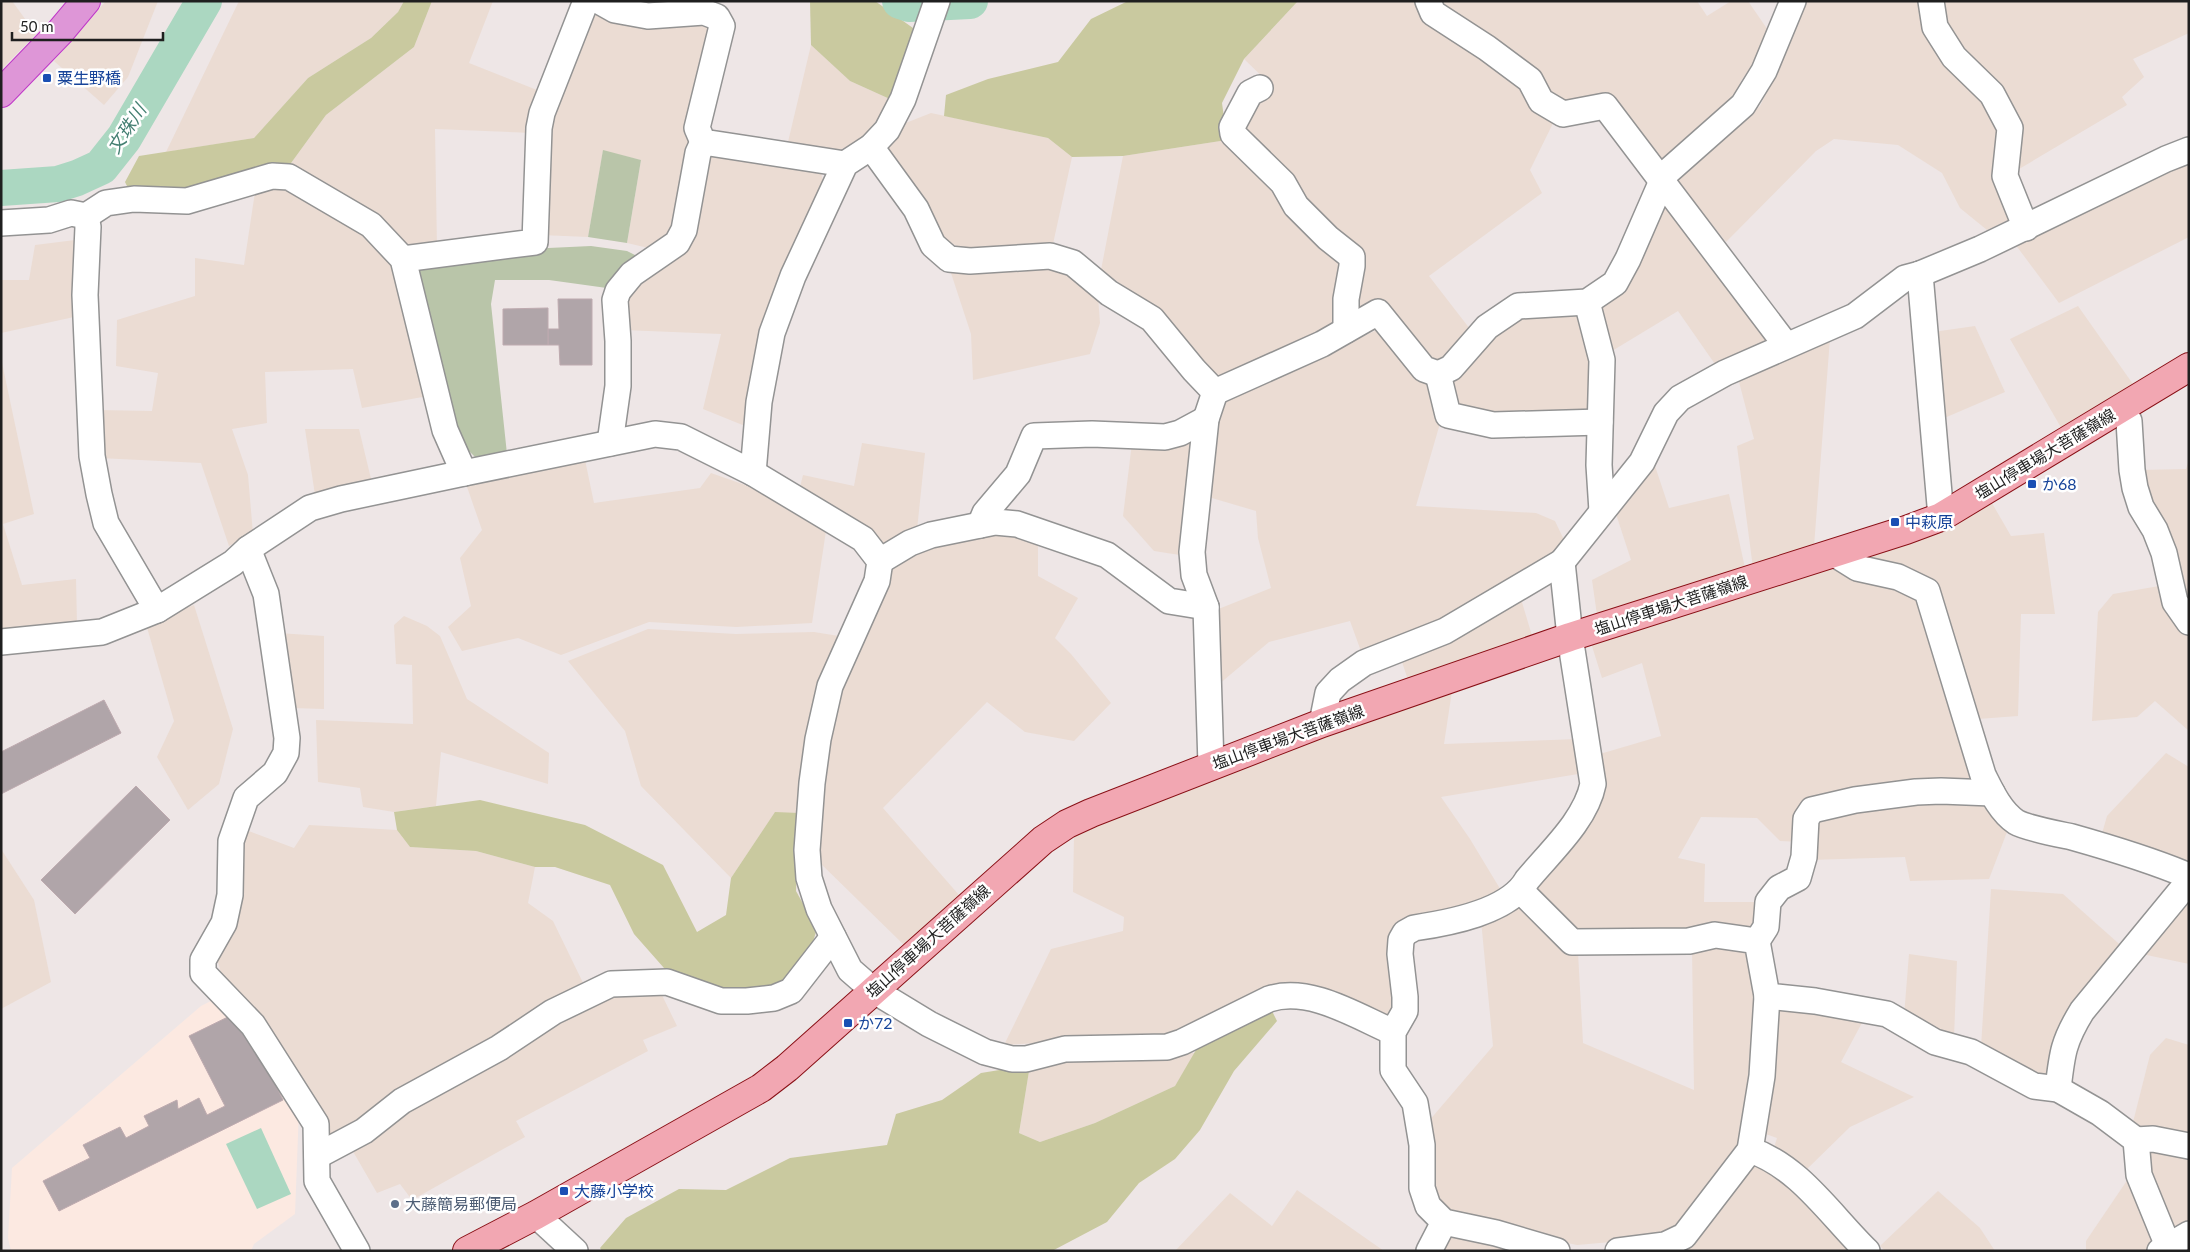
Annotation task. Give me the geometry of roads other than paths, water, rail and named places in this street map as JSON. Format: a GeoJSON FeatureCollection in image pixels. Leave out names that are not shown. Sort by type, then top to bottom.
{"type":"FeatureCollection","features":[{"type":"Feature","properties":{"kind":"highway"},"geometry":{"type":"LineString","coordinates":[[1,93],[60,32],[86,1]]}},
{"type":"Feature","properties":{"kind":"main road","name":"塩山停車場大菩薩嶺線"},"geometry":{"type":"LineString","coordinates":[[467,1251],[536,1216],[761,1088],[1043,840],[1067,824],[1211,765],[1322,723],[1570,638],[1833,554],[1942,516],[2189,367]]}},
{"type":"Feature","properties":{"kind":"street"},"geometry":{"type":"LineString","coordinates":[[402,259],[535,242],[539,128],[542,113],[586,1]]}},
{"type":"Feature","properties":{"kind":"street"},"geometry":{"type":"LineString","coordinates":[[598,1],[615,10],[648,16],[704,12],[717,17],[722,26],[697,128],[703,142],[698,154],[684,230],[677,244],[632,274],[618,290],[615,300],[618,341],[618,386],[610,443]]}},
{"type":"Feature","properties":{"kind":"street"},"geometry":{"type":"LineString","coordinates":[[753,473],[759,402],[772,334],[793,276],[845,164],[871,147],[887,130],[904,99],[937,1]]}},
{"type":"Feature","properties":{"kind":"street"},"geometry":{"type":"LineString","coordinates":[[1428,1],[1433,13],[1487,48],[1530,80],[1541,101],[1563,114],[1605,106],[1786,345]]}},
{"type":"Feature","properties":{"kind":"street"},"geometry":{"type":"LineString","coordinates":[[1211,765],[1206,606],[1194,575],[1192,552],[1206,420],[1215,392],[1322,344],[1378,312],[1424,369],[1438,374],[1451,368],[1487,327],[1518,306],[1587,302],[1615,283],[1628,259],[1665,174],[1743,106],[1764,71],[1793,1]]}},
{"type":"Feature","properties":{"kind":"street"},"geometry":{"type":"LineString","coordinates":[[1930,1],[1935,27],[1954,57],[1992,94],[2010,128],[2005,176],[2026,228]]}},
{"type":"Feature","properties":{"kind":"street"},"geometry":{"type":"LineString","coordinates":[[1260,88],[1250,93],[1232,127],[1233,134],[1283,183],[1296,206],[1328,238],[1352,257],[1346,299],[1346,330]]}},
{"type":"Feature","properties":{"kind":"street"},"geometry":{"type":"LineString","coordinates":[[703,142],[845,164]]}},
{"type":"Feature","properties":{"kind":"street"},"geometry":{"type":"LineString","coordinates":[[871,147],[916,209],[933,245],[949,259],[970,261],[1050,256],[1073,263],[1109,293],[1152,319],[1194,370],[1215,392]]}},
{"type":"Feature","properties":{"kind":"street"},"geometry":{"type":"LineString","coordinates":[[1322,723],[1328,693],[1340,680],[1364,663],[1445,631],[1562,562],[1642,462],[1666,413],[1680,398],[1786,345],[1855,316],[1905,278],[1920,274],[2026,228],[2166,158],[2189,150]]}},
{"type":"Feature","properties":{"kind":"street"},"geometry":{"type":"LineString","coordinates":[[1,223],[49,220],[71,213],[86,216],[106,203],[134,199],[187,201],[272,176],[289,177],[370,225],[402,259],[445,430],[464,473]]}},
{"type":"Feature","properties":{"kind":"street"},"geometry":{"type":"LineString","coordinates":[[86,216],[88,227],[86,304],[92,456],[97,484],[106,523],[157,610]]}},
{"type":"Feature","properties":{"kind":"street"},"geometry":{"type":"LineString","coordinates":[[1920,274],[1942,516]]}},
{"type":"Feature","properties":{"kind":"street"},"geometry":{"type":"LineString","coordinates":[[1587,302],[1602,360],[1599,465],[1602,511]]}},
{"type":"Feature","properties":{"kind":"street"},"geometry":{"type":"LineString","coordinates":[[1438,374],[1448,415],[1493,424],[1600,422]]}},
{"type":"Feature","properties":{"kind":"street"},"geometry":{"type":"LineString","coordinates":[[2122,407],[2129,421],[2132,470],[2141,508],[2154,530],[2164,553],[2174,602],[2189,622]]}},
{"type":"Feature","properties":{"kind":"street"},"geometry":{"type":"LineString","coordinates":[[980,525],[985,512],[1018,474],[1034,436],[1092,434],[1165,437],[1180,433],[1206,420]]}},
{"type":"Feature","properties":{"kind":"street"},"geometry":{"type":"LineString","coordinates":[[1,642],[102,632],[157,610],[233,562],[310,508],[342,499],[655,434],[681,437],[753,473],[863,539],[880,561],[877,581],[830,686],[818,738],[812,783],[807,850],[809,878],[819,909],[850,970],[873,990],[929,1024],[985,1052],[1012,1059],[1026,1059],[1065,1049],[1167,1047],[1182,1042],[1269,999],[1282,995],[1313,998],[1394,1032]]}},
{"type":"Feature","properties":{"kind":"street"},"geometry":{"type":"LineString","coordinates":[[880,561],[910,543],[931,535],[996,522],[1017,524],[1107,556],[1169,601],[1206,606]]}},
{"type":"Feature","properties":{"kind":"street"},"geometry":{"type":"LineString","coordinates":[[248,550],[266,594],[287,738],[286,753],[275,773],[246,798],[231,841],[230,895],[224,923],[203,960],[203,973],[253,1025],[316,1124],[317,1181],[357,1251]]}},
{"type":"Feature","properties":{"kind":"street"},"geometry":{"type":"LineString","coordinates":[[1833,554],[1857,568],[1898,577],[1927,591],[1983,775],[2002,809],[2017,822],[2092,843],[2168,867],[2189,876]]}},
{"type":"Feature","properties":{"kind":"street"},"geometry":{"type":"LineString","coordinates":[[1557,1251],[1496,1233],[1444,1222],[1428,1206],[1422,1188],[1422,1145],[1415,1103],[1394,1070],[1394,1032],[1405,1011],[1406,997],[1400,954],[1401,940],[1405,933],[1414,928],[1478,915],[1521,891],[1527,880],[1582,813],[1591,795],[1593,784],[1570,638],[1562,562]]}},
{"type":"Feature","properties":{"kind":"street"},"geometry":{"type":"LineString","coordinates":[[1618,1251],[1665,1245],[1684,1236],[1750,1150],[1762,1076],[1767,996],[1757,941],[1766,927],[1768,902],[1779,888],[1798,878],[1804,857],[1806,819],[1812,810],[1856,800],[1916,792],[1992,793]]}},
{"type":"Feature","properties":{"kind":"street"},"geometry":{"type":"LineString","coordinates":[[2058,1089],[2063,1051],[2068,1033],[2082,1011],[2189,881]]}},
{"type":"Feature","properties":{"kind":"street"},"geometry":{"type":"LineString","coordinates":[[1521,891],[1572,942],[1689,941],[1715,935],[1757,941]]}},
{"type":"Feature","properties":{"kind":"street"},"geometry":{"type":"LineString","coordinates":[[316,1156],[364,1131],[402,1101],[499,1048],[554,1012],[611,984],[667,982],[721,1001],[774,998],[791,991],[833,937]]}},
{"type":"Feature","properties":{"kind":"street"},"geometry":{"type":"LineString","coordinates":[[1767,996],[1815,1001],[1887,1014],[1936,1042],[1971,1052],[2034,1086],[2058,1089],[2100,1113],[2136,1140],[2153,1139],[2189,1146]]}},
{"type":"Feature","properties":{"kind":"street"},"geometry":{"type":"LineString","coordinates":[[2136,1140],[2139,1176],[2172,1243]]}},
{"type":"Feature","properties":{"kind":"street"},"geometry":{"type":"LineString","coordinates":[[1750,1150],[1761,1153],[1798,1179],[1867,1251]]}},
{"type":"Feature","properties":{"kind":"street"},"geometry":{"type":"LineString","coordinates":[[536,1216],[575,1251]]}},
{"type":"Feature","properties":{"kind":"street"},"geometry":{"type":"LineString","coordinates":[[1429,1251],[1444,1222]]}},
{"type":"Feature","properties":{"kind":"waterway","name":"文珠川"},"geometry":{"type":"LineString","coordinates":[[1,188],[58,184],[101,167],[124,138],[204,1]]}},
{"type":"Feature","properties":{"kind":"waterway","name":"文珠川"},"geometry":{"type":"LineString","coordinates":[[900,1],[909,4],[970,1]]}},
{"type":"Feature","properties":{"kind":"place","name":"粟生野橋"},"geometry":{"type":"Point","coordinates":[47,78]}},
{"type":"Feature","properties":{"kind":"place","name":"か68"},"geometry":{"type":"Point","coordinates":[2032,484]}},
{"type":"Feature","properties":{"kind":"place","name":"中萩原"},"geometry":{"type":"Point","coordinates":[1895,522]}},
{"type":"Feature","properties":{"kind":"place","name":"か72"},"geometry":{"type":"Point","coordinates":[848,1023]}},
{"type":"Feature","properties":{"kind":"place","name":"大藤小学校"},"geometry":{"type":"Point","coordinates":[564,1191]}},
{"type":"Feature","properties":{"kind":"place","name":"大藤簡易郵便局"},"geometry":{"type":"Point","coordinates":[395,1204]}}]}
